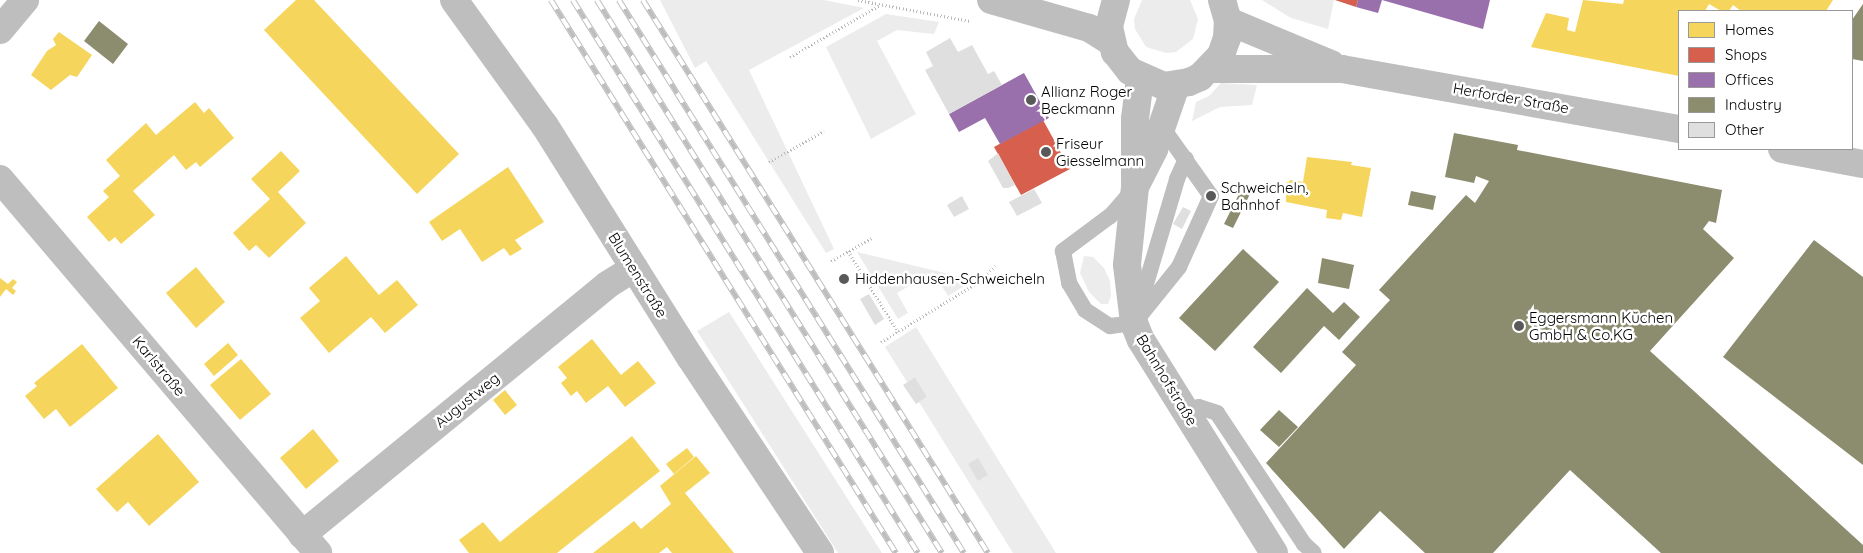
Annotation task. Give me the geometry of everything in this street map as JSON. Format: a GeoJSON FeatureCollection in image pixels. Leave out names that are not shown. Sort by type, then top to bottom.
{"type":"FeatureCollection","features":[{"type":"Feature","properties":{"kind":"street"},"geometry":{"type":"LineString","coordinates":[[0,30],[25,0]]}},
{"type":"Feature","properties":{"kind":"street","name":"Blumenstraße"},"geometry":{"type":"LineString","coordinates":[[454,0],[545,126],[634,268],[820,553]]}},
{"type":"Feature","properties":{"kind":"street"},"geometry":{"type":"LineString","coordinates":[[1116,0],[1111,12],[1111,42],[1121,62],[1140,78],[1164,86],[1176,85],[1200,77],[1210,69],[1224,46],[1225,10]]}},
{"type":"Feature","properties":{"kind":"street"},"geometry":{"type":"LineString","coordinates":[[1003,6],[1089,28],[1111,42]]}},
{"type":"Feature","properties":{"kind":"street","name":"Herforder Straße"},"geometry":{"type":"LineString","coordinates":[[1225,10],[1342,69]]}},
{"type":"Feature","properties":{"kind":"street","name":"Herforder Straße"},"geometry":{"type":"LineString","coordinates":[[1210,69],[1342,69],[1678,130]]}},
{"type":"Feature","properties":{"kind":"street","name":"Bahnhofstraße"},"geometry":{"type":"LineString","coordinates":[[1140,78],[1135,119],[1135,187],[1127,266],[1134,323],[1141,340],[1274,553]]}},
{"type":"Feature","properties":{"kind":"street","name":"Bahnhofstraße"},"geometry":{"type":"LineString","coordinates":[[1135,187],[1162,128],[1176,85]]}},
{"type":"Feature","properties":{"kind":"street"},"geometry":{"type":"LineString","coordinates":[[1787,150],[1863,164]]}},
{"type":"Feature","properties":{"kind":"street","name":"Karlstraße"},"geometry":{"type":"LineString","coordinates":[[0,179],[310,544]]}},
{"type":"Feature","properties":{"kind":"street","name":"Augustweg"},"geometry":{"type":"LineString","coordinates":[[310,544],[607,285],[634,268]]}},
{"type":"Feature","properties":{"kind":"lane"},"geometry":{"type":"LineString","coordinates":[[1135,187],[1110,216],[1063,251],[1069,283],[1085,310],[1110,326],[1134,323],[1179,267],[1211,196],[1162,128]]}},
{"type":"Feature","properties":{"kind":"lane"},"geometry":{"type":"LineString","coordinates":[[1134,323],[1177,179],[1186,159]]}},
{"type":"Feature","properties":{"kind":"lane"},"geometry":{"type":"LineString","coordinates":[[1186,412],[1199,407],[1217,413],[1304,544],[1314,553]]}},
{"type":"Feature","properties":{"kind":"path"},"geometry":{"type":"LineString","coordinates":[[858,0],[881,5],[1003,6]]}},
{"type":"Feature","properties":{"kind":"path"},"geometry":{"type":"LineString","coordinates":[[790,57],[881,5]]}},
{"type":"Feature","properties":{"kind":"path"},"geometry":{"type":"LineString","coordinates":[[769,162],[824,131]]}},
{"type":"Feature","properties":{"kind":"path"},"geometry":{"type":"LineString","coordinates":[[831,261],[872,238]]}},
{"type":"Feature","properties":{"kind":"path"},"geometry":{"type":"LineString","coordinates":[[848,251],[898,332]]}},
{"type":"Feature","properties":{"kind":"path"},"geometry":{"type":"LineString","coordinates":[[881,342],[977,283],[995,266]]}},
{"type":"Feature","properties":{"kind":"shaded area"},"geometry":{"type":"Polygon","coordinates":[[[660,0],[824,0],[864,8],[749,70],[834,249],[826,253],[706,61],[695,68],[660,0]]]}},
{"type":"Feature","properties":{"kind":"shaded area"},"geometry":{"type":"Polygon","coordinates":[[[1142,0],[1190,0],[1198,19],[1193,39],[1176,52],[1166,53],[1146,47],[1135,29],[1134,19],[1142,0]]]}},
{"type":"Feature","properties":{"kind":"shaded area"},"geometry":{"type":"Polygon","coordinates":[[[1262,0],[1334,0],[1328,29],[1291,18],[1262,0]]]}},
{"type":"Feature","properties":{"kind":"shaded area"},"geometry":{"type":"Polygon","coordinates":[[[886,14],[939,22],[934,34],[897,30],[877,41],[916,114],[871,139],[826,47],[886,14]]]}},
{"type":"Feature","properties":{"kind":"shaded area"},"geometry":{"type":"Polygon","coordinates":[[[1221,83],[1257,85],[1252,105],[1220,107],[1192,121],[1196,102],[1209,96],[1221,83]]]}},
{"type":"Feature","properties":{"kind":"shaded area"},"geometry":{"type":"Polygon","coordinates":[[[857,252],[974,280],[948,296],[933,272],[897,293],[908,313],[898,319],[857,252]]]}},
{"type":"Feature","properties":{"kind":"shaded area"},"geometry":{"type":"Polygon","coordinates":[[[1084,256],[1093,257],[1104,268],[1110,281],[1111,296],[1108,304],[1101,304],[1089,292],[1080,273],[1084,256]]]}},
{"type":"Feature","properties":{"kind":"shaded area"},"geometry":{"type":"Polygon","coordinates":[[[729,312],[882,553],[838,553],[697,331],[729,312]]]}},
{"type":"Feature","properties":{"kind":"shaded area"},"geometry":{"type":"Polygon","coordinates":[[[916,327],[1056,553],[1013,553],[919,402],[927,397],[915,377],[907,382],[885,347],[916,327]]]}},
{"type":"Feature","properties":{"kind":"building: Homes"},"geometry":{"type":"Polygon","coordinates":[[[296,0],[314,0],[459,154],[417,194],[264,30],[296,0]]]}},
{"type":"Feature","properties":{"kind":"building: Homes"},"geometry":{"type":"Polygon","coordinates":[[[1583,0],[1623,4],[1624,0],[1833,0],[1827,10],[1740,10],[1733,5],[1730,10],[1719,10],[1709,4],[1706,10],[1678,10],[1678,76],[1531,47],[1546,13],[1569,18],[1567,30],[1575,32],[1583,0]]]}},
{"type":"Feature","properties":{"kind":"building: Homes"},"geometry":{"type":"Polygon","coordinates":[[[59,32],[92,55],[77,77],[70,75],[51,90],[31,75],[47,51],[56,45],[53,39],[59,32]]]}},
{"type":"Feature","properties":{"kind":"building: Homes"},"geometry":{"type":"Polygon","coordinates":[[[195,102],[204,113],[209,108],[234,138],[200,167],[196,162],[186,170],[174,155],[133,191],[155,215],[121,244],[115,237],[109,242],[87,217],[109,197],[103,191],[120,176],[106,160],[146,123],[156,135],[195,102]]]}},
{"type":"Feature","properties":{"kind":"building: Homes"},"geometry":{"type":"Polygon","coordinates":[[[281,151],[300,171],[278,192],[306,223],[269,258],[256,245],[249,251],[233,233],[270,199],[251,179],[281,151]]]}},
{"type":"Feature","properties":{"kind":"building: Homes"},"geometry":{"type":"Polygon","coordinates":[[[1307,157],[1352,162],[1351,165],[1371,168],[1362,217],[1343,213],[1341,220],[1326,218],[1327,210],[1286,202],[1286,183],[1291,180],[1303,182],[1307,157]]]}},
{"type":"Feature","properties":{"kind":"building: Homes"},"geometry":{"type":"Polygon","coordinates":[[[508,167],[544,222],[515,240],[522,249],[510,256],[504,248],[482,262],[460,229],[442,241],[429,222],[508,167]]]}},
{"type":"Feature","properties":{"kind":"building: Homes"},"geometry":{"type":"Polygon","coordinates":[[[346,256],[379,295],[397,280],[418,305],[385,333],[371,317],[329,353],[300,318],[320,301],[309,288],[346,256]]]}},
{"type":"Feature","properties":{"kind":"building: Homes"},"geometry":{"type":"Polygon","coordinates":[[[196,267],[225,302],[196,328],[166,293],[196,267]]]}},
{"type":"Feature","properties":{"kind":"building: Homes"},"geometry":{"type":"Polygon","coordinates":[[[0,278],[8,284],[13,279],[17,282],[12,288],[16,291],[13,295],[6,289],[0,297],[0,278]]]}},
{"type":"Feature","properties":{"kind":"building: Homes"},"geometry":{"type":"Polygon","coordinates":[[[592,339],[621,375],[638,361],[656,383],[625,407],[608,386],[586,403],[577,391],[571,396],[561,383],[567,378],[558,367],[592,339]]]}},
{"type":"Feature","properties":{"kind":"building: Homes"},"geometry":{"type":"Polygon","coordinates":[[[228,343],[238,355],[214,376],[204,364],[228,343]]]}},
{"type":"Feature","properties":{"kind":"building: Homes"},"geometry":{"type":"Polygon","coordinates":[[[82,344],[118,388],[70,427],[56,409],[44,419],[25,396],[37,386],[34,383],[82,344]]]}},
{"type":"Feature","properties":{"kind":"building: Homes"},"geometry":{"type":"Polygon","coordinates":[[[241,359],[271,394],[240,420],[210,385],[241,359]]]}},
{"type":"Feature","properties":{"kind":"building: Homes"},"geometry":{"type":"Polygon","coordinates":[[[505,390],[517,405],[505,415],[493,400],[505,390]]]}},
{"type":"Feature","properties":{"kind":"building: Homes"},"geometry":{"type":"Polygon","coordinates":[[[313,429],[339,461],[306,489],[280,458],[313,429]]]}},
{"type":"Feature","properties":{"kind":"building: Homes"},"geometry":{"type":"Polygon","coordinates":[[[158,434],[199,482],[149,526],[128,502],[117,512],[96,489],[158,434]]]}},
{"type":"Feature","properties":{"kind":"building: Homes"},"geometry":{"type":"Polygon","coordinates":[[[632,436],[660,471],[557,553],[469,553],[459,540],[483,522],[500,542],[632,436]]]}},
{"type":"Feature","properties":{"kind":"building: Homes"},"geometry":{"type":"Polygon","coordinates":[[[687,448],[694,457],[674,474],[666,464],[687,448]]]}},
{"type":"Feature","properties":{"kind":"building: Homes"},"geometry":{"type":"Polygon","coordinates":[[[696,456],[710,473],[685,493],[734,553],[672,553],[667,547],[659,553],[593,553],[634,521],[641,529],[671,504],[660,486],[696,456]]]}},
{"type":"Feature","properties":{"kind":"building: Shops"},"geometry":{"type":"Polygon","coordinates":[[[1335,0],[1358,0],[1356,7],[1335,0]]]}},
{"type":"Feature","properties":{"kind":"building: Shops"},"geometry":{"type":"Polygon","coordinates":[[[1043,120],[1070,169],[1021,195],[994,147],[1043,120]]]}},
{"type":"Feature","properties":{"kind":"building: Offices"},"geometry":{"type":"Polygon","coordinates":[[[1358,0],[1382,0],[1378,13],[1356,7],[1358,0]]]}},
{"type":"Feature","properties":{"kind":"building: Offices"},"geometry":{"type":"Polygon","coordinates":[[[1382,0],[1490,0],[1483,29],[1382,0]]]}},
{"type":"Feature","properties":{"kind":"building: Offices"},"geometry":{"type":"Polygon","coordinates":[[[1024,73],[1049,118],[1000,144],[985,118],[959,132],[949,114],[1024,73]]]}},
{"type":"Feature","properties":{"kind":"building: Industry"},"geometry":{"type":"Polygon","coordinates":[[[1863,4],[1863,61],[1853,59],[1853,19],[1863,4]]]}},
{"type":"Feature","properties":{"kind":"building: Industry"},"geometry":{"type":"Polygon","coordinates":[[[99,21],[128,44],[113,64],[84,41],[99,21]]]}},
{"type":"Feature","properties":{"kind":"building: Industry","name":"Eggersmann Küchen GmbH & Co.KG"},"geometry":{"type":"Polygon","coordinates":[[[1454,133],[1518,145],[1517,150],[1722,190],[1716,223],[1709,221],[1703,229],[1734,258],[1650,351],[1863,545],[1863,553],[1661,553],[1570,470],[1493,553],[1425,553],[1380,511],[1344,549],[1266,463],[1356,365],[1342,352],[1390,300],[1379,290],[1466,195],[1475,203],[1489,181],[1476,176],[1474,183],[1445,177],[1454,133]]]}},
{"type":"Feature","properties":{"kind":"building: Industry"},"geometry":{"type":"Polygon","coordinates":[[[1242,188],[1251,192],[1233,228],[1224,224],[1242,188]]]}},
{"type":"Feature","properties":{"kind":"building: Industry"},"geometry":{"type":"Polygon","coordinates":[[[1411,191],[1436,196],[1433,210],[1408,205],[1411,191]]]}},
{"type":"Feature","properties":{"kind":"building: Industry"},"geometry":{"type":"Polygon","coordinates":[[[1814,240],[1863,277],[1863,465],[1723,357],[1814,240]]]}},
{"type":"Feature","properties":{"kind":"building: Industry"},"geometry":{"type":"Polygon","coordinates":[[[1243,249],[1279,282],[1215,351],[1179,318],[1243,249]]]}},
{"type":"Feature","properties":{"kind":"building: Industry"},"geometry":{"type":"Polygon","coordinates":[[[1322,258],[1354,265],[1349,289],[1318,283],[1322,258]]]}},
{"type":"Feature","properties":{"kind":"building: Industry"},"geometry":{"type":"Polygon","coordinates":[[[1307,288],[1333,313],[1344,302],[1360,317],[1339,340],[1324,326],[1281,373],[1253,347],[1307,288]]]}},
{"type":"Feature","properties":{"kind":"building: Industry"},"geometry":{"type":"Polygon","coordinates":[[[1279,410],[1298,427],[1279,447],[1260,430],[1279,410]]]}},
{"type":"Feature","properties":{"kind":"building: Other"},"geometry":{"type":"Polygon","coordinates":[[[950,38],[958,52],[972,45],[988,74],[994,71],[1002,85],[949,114],[925,70],[933,66],[926,52],[950,38]]]}},
{"type":"Feature","properties":{"kind":"building: Other"},"geometry":{"type":"Polygon","coordinates":[[[998,153],[1015,185],[1008,188],[1003,188],[988,161],[998,153]]]}},
{"type":"Feature","properties":{"kind":"building: Other"},"geometry":{"type":"Polygon","coordinates":[[[1034,189],[1042,203],[1017,216],[1009,202],[1034,189]]]}},
{"type":"Feature","properties":{"kind":"building: Other"},"geometry":{"type":"Polygon","coordinates":[[[962,196],[969,209],[954,217],[947,205],[962,196]]]}},
{"type":"Feature","properties":{"kind":"building: Other"},"geometry":{"type":"Polygon","coordinates":[[[1183,207],[1191,211],[1182,229],[1173,224],[1183,207]]]}},
{"type":"Feature","properties":{"kind":"building: Other"},"geometry":{"type":"Polygon","coordinates":[[[869,294],[884,319],[875,325],[860,299],[869,294]]]}},
{"type":"Feature","properties":{"kind":"building: Other"},"geometry":{"type":"Polygon","coordinates":[[[915,377],[927,397],[916,404],[903,385],[915,377]]]}},
{"type":"Feature","properties":{"kind":"building: Other"},"geometry":{"type":"Polygon","coordinates":[[[978,458],[988,475],[978,481],[968,464],[978,458]]]}},
{"type":"Feature","properties":{"kind":"railway"},"geometry":{"type":"LineString","coordinates":[[551,0],[896,553]]}},
{"type":"Feature","properties":{"kind":"railway"},"geometry":{"type":"LineString","coordinates":[[573,0],[918,553]]}},
{"type":"Feature","properties":{"kind":"railway"},"geometry":{"type":"LineString","coordinates":[[597,0],[942,553]]}},
{"type":"Feature","properties":{"kind":"railway"},"geometry":{"type":"LineString","coordinates":[[619,0],[964,553]]}},
{"type":"Feature","properties":{"kind":"railway"},"geometry":{"type":"LineString","coordinates":[[643,0],[988,553]]}},
{"type":"Feature","properties":{"kind":"place","name":"Allianz Roger Beckmann"},"geometry":{"type":"Point","coordinates":[1031,100]}},
{"type":"Feature","properties":{"kind":"place","name":"Friseur Giesselmann"},"geometry":{"type":"Point","coordinates":[1046,152]}},
{"type":"Feature","properties":{"kind":"place","name":"Schweicheln, Bahnhof"},"geometry":{"type":"Point","coordinates":[1211,196]}},
{"type":"Feature","properties":{"kind":"place","name":"Hiddenhausen-Schweicheln"},"geometry":{"type":"Point","coordinates":[844,279]}},
{"type":"Feature","properties":{"kind":"place","name":"Eggersmann Küchen GmbH & Co.KG"},"geometry":{"type":"Point","coordinates":[1519,326]}}]}
